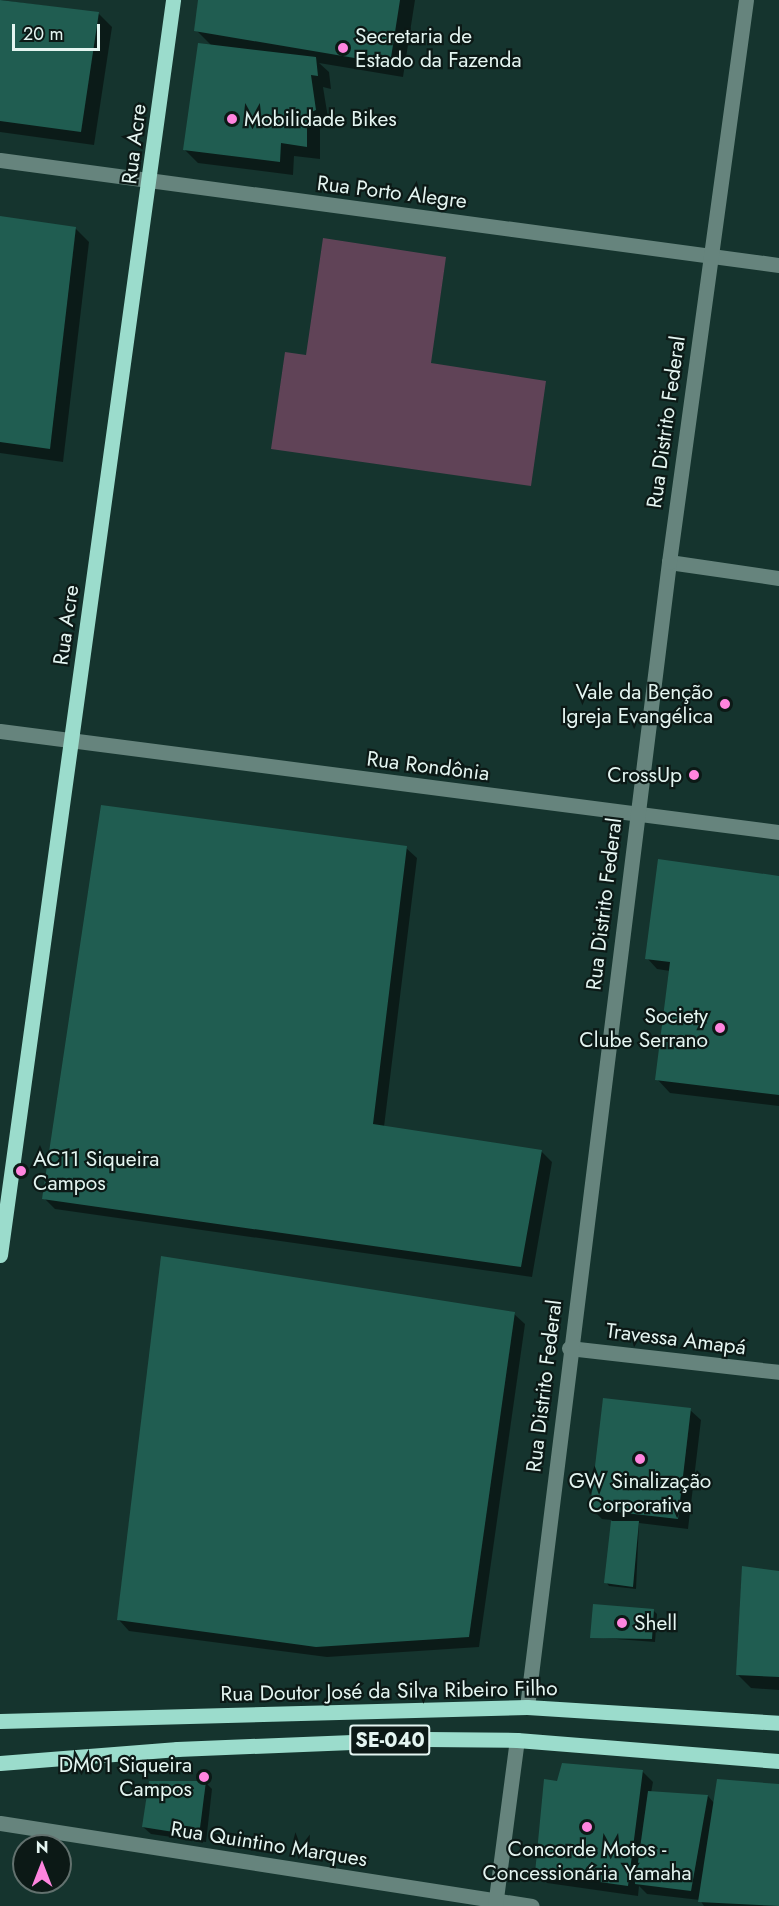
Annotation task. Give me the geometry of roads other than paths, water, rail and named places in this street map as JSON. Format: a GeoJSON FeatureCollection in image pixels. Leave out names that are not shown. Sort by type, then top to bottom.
{"type":"FeatureCollection","features":[{"type":"Feature","properties":{"kind":"main road","name":"Rua Acre"},"geometry":{"type":"LineString","coordinates":[[0,1255],[151,182],[174,0]]}},
{"type":"Feature","properties":{"kind":"main road","name":"Rua Doutor José da Silva Ribeiro Filho"},"geometry":{"type":"LineString","coordinates":[[0,1721],[527,1707],[779,1723]]}},
{"type":"Feature","properties":{"kind":"main road","name":"SE-040"},"geometry":{"type":"LineString","coordinates":[[0,1763],[177,1749],[426,1739],[517,1740],[779,1761]]}},
{"type":"Feature","properties":{"kind":"street","name":"Rua Distrito Federal"},"geometry":{"type":"LineString","coordinates":[[527,1707],[569,1348],[669,562],[746,0]]}},
{"type":"Feature","properties":{"kind":"street","name":"Rua Porto Alegre"},"geometry":{"type":"LineString","coordinates":[[0,160],[779,265]]}},
{"type":"Feature","properties":{"kind":"street"},"geometry":{"type":"LineString","coordinates":[[669,562],[779,578]]}},
{"type":"Feature","properties":{"kind":"street","name":"Rua Rondônia"},"geometry":{"type":"LineString","coordinates":[[0,731],[779,832]]}},
{"type":"Feature","properties":{"kind":"street","name":"Travessa Amapá"},"geometry":{"type":"LineString","coordinates":[[569,1348],[779,1372]]}},
{"type":"Feature","properties":{"kind":"street"},"geometry":{"type":"LineString","coordinates":[[495,1903],[517,1740]]}},
{"type":"Feature","properties":{"kind":"street","name":"Rua Quintino Marques"},"geometry":{"type":"LineString","coordinates":[[0,1823],[495,1903],[532,1906]]}},
{"type":"Feature","properties":{"kind":"place","name":"Secretaria de Estado da Fazenda"},"geometry":{"type":"Point","coordinates":[343,48]}},
{"type":"Feature","properties":{"kind":"place","name":"Mobilidade Bikes"},"geometry":{"type":"Point","coordinates":[232,119]}},
{"type":"Feature","properties":{"kind":"place","name":"Vale da Benção Igreja Evangélica"},"geometry":{"type":"Point","coordinates":[725,704]}},
{"type":"Feature","properties":{"kind":"place","name":"CrossUp"},"geometry":{"type":"Point","coordinates":[694,775]}},
{"type":"Feature","properties":{"kind":"place","name":"Society Clube Serrano"},"geometry":{"type":"Point","coordinates":[720,1028]}},
{"type":"Feature","properties":{"kind":"place","name":"AC11 Siqueira Campos"},"geometry":{"type":"Point","coordinates":[21,1171]}},
{"type":"Feature","properties":{"kind":"place","name":"GW Sinalização Corporativa"},"geometry":{"type":"Point","coordinates":[640,1459]}},
{"type":"Feature","properties":{"kind":"place","name":"Shell"},"geometry":{"type":"Point","coordinates":[622,1623]}},
{"type":"Feature","properties":{"kind":"place","name":"DM01 Siqueira Campos"},"geometry":{"type":"Point","coordinates":[204,1777]}},
{"type":"Feature","properties":{"kind":"place","name":"Concorde Motos - Concessionária Yamaha"},"geometry":{"type":"Point","coordinates":[587,1827]}}]}
